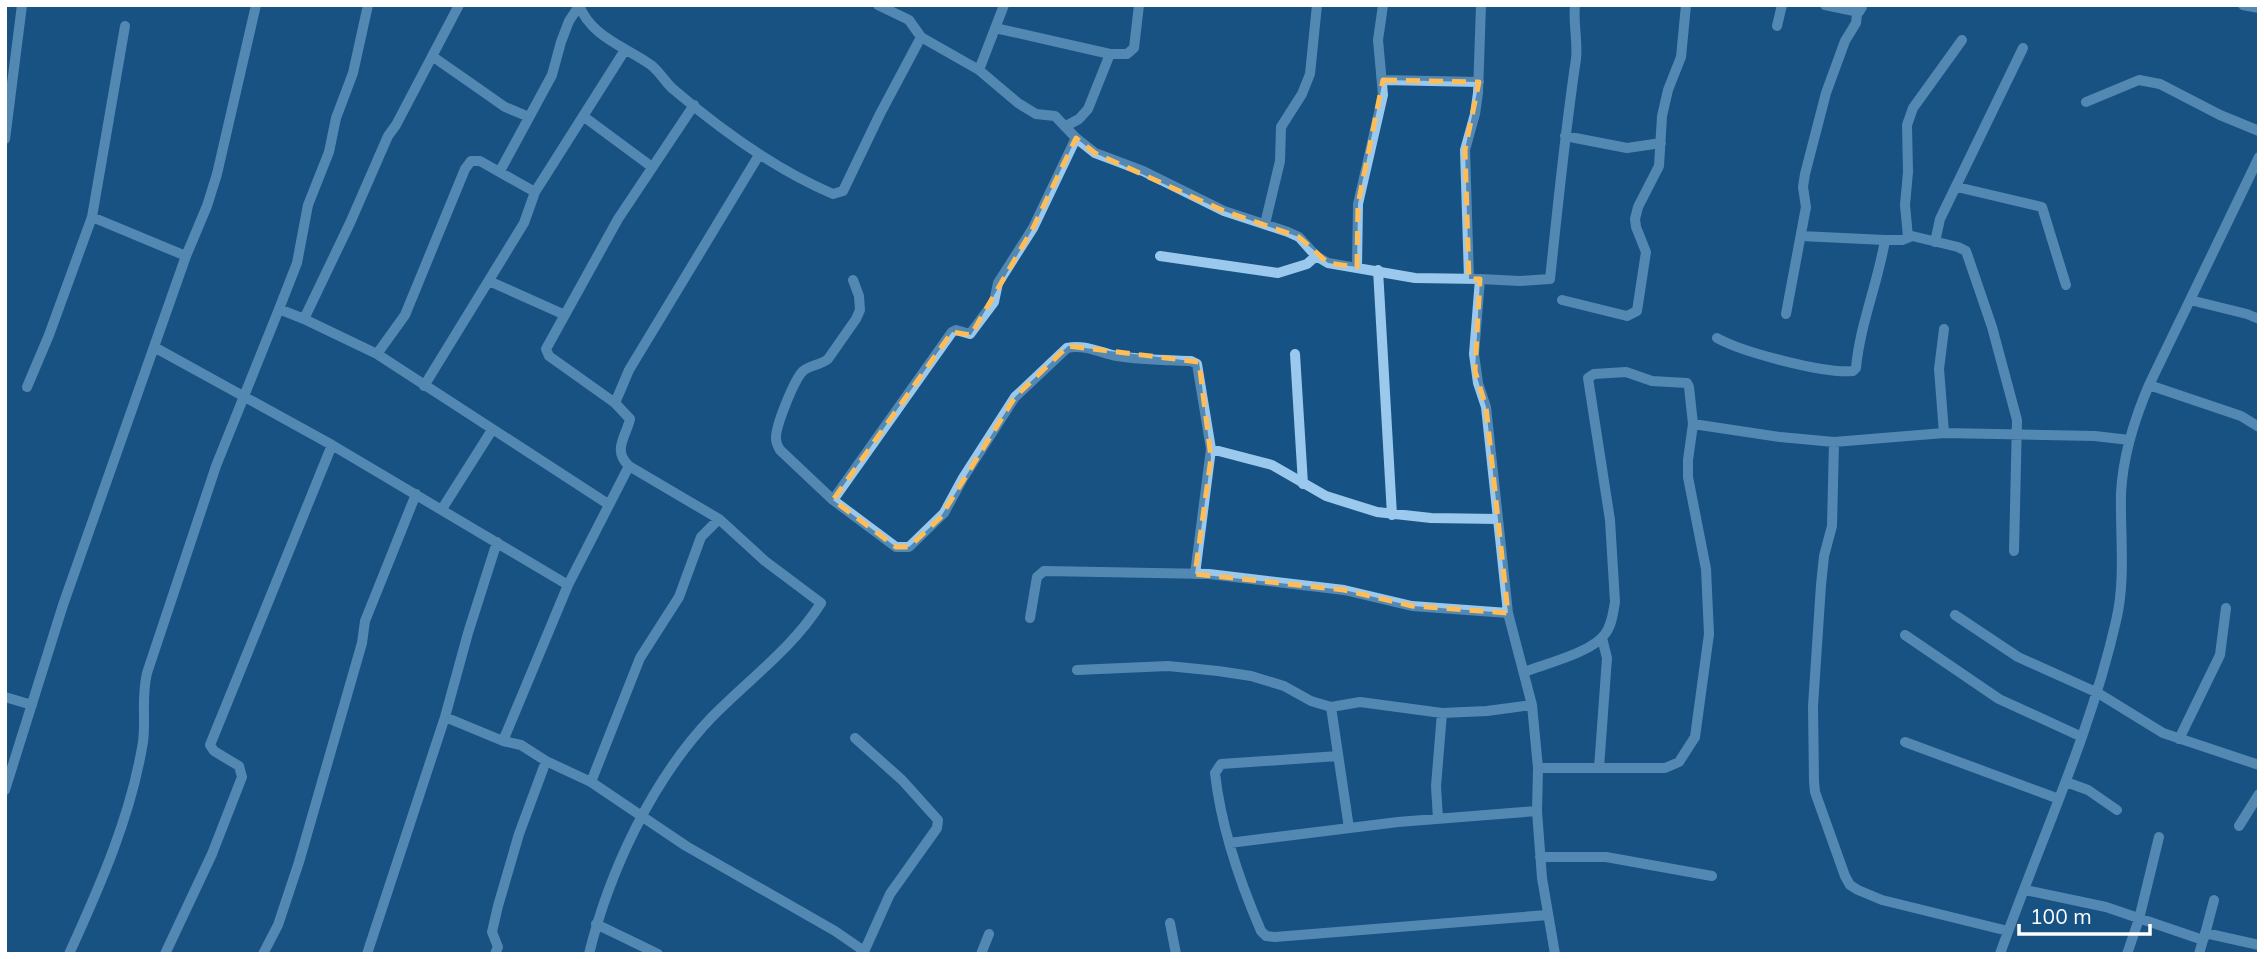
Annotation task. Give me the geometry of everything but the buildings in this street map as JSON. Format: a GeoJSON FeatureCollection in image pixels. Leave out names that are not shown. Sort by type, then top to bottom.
{"type":"FeatureCollection","features":[{"type":"Feature","properties":{"kind":"street"},"geometry":{"type":"LineString","coordinates":[[5,139],[22,5]]}},
{"type":"Feature","properties":{"kind":"street"},"geometry":{"type":"LineString","coordinates":[[5,790],[63,606],[186,256],[218,174],[256,5]]}},
{"type":"Feature","properties":{"kind":"street"},"geometry":{"type":"LineString","coordinates":[[69,954],[98,891],[130,803],[143,742],[143,692],[147,673],[216,466],[297,263],[308,205],[329,152],[336,118],[353,73],[368,5]]}},
{"type":"Feature","properties":{"kind":"street"},"geometry":{"type":"LineString","coordinates":[[304,319],[388,136],[458,5]]}},
{"type":"Feature","properties":{"kind":"street"},"geometry":{"type":"LineString","coordinates":[[878,5],[905,18],[921,37],[979,70],[1018,103],[1037,114],[1055,116],[1095,153],[1143,171],[1224,211],[1299,237],[1316,256],[1328,263],[1415,278],[1520,281],[1550,279],[1577,44],[1575,5]]}},
{"type":"Feature","properties":{"kind":"street"},"geometry":{"type":"LineString","coordinates":[[905,18],[909,5]]}},
{"type":"Feature","properties":{"kind":"street"},"geometry":{"type":"LineString","coordinates":[[979,70],[1004,5]]}},
{"type":"Feature","properties":{"kind":"street"},"geometry":{"type":"LineString","coordinates":[[995,28],[1110,54],[1127,54],[1134,48],[1139,5]]}},
{"type":"Feature","properties":{"kind":"street"},"geometry":{"type":"LineString","coordinates":[[1265,224],[1280,161],[1281,127],[1302,94],[1310,74],[1317,5]]}},
{"type":"Feature","properties":{"kind":"street"},"geometry":{"type":"LineString","coordinates":[[1357,267],[1358,204],[1383,95],[1378,40],[1383,5]]}},
{"type":"Feature","properties":{"kind":"street"},"geometry":{"type":"LineString","coordinates":[[1481,5],[1479,82],[1475,114],[1465,150],[1475,279],[1474,355],[1478,383],[1486,407],[1508,613],[1532,705],[1538,768],[1540,857],[1555,954]]}},
{"type":"Feature","properties":{"kind":"street"},"geometry":{"type":"LineString","coordinates":[[1562,300],[1627,316],[1637,311],[1646,253],[1635,219],[1638,207],[1659,166],[1662,116],[1668,90],[1681,57],[1686,5]]}},
{"type":"Feature","properties":{"kind":"street"},"geometry":{"type":"LineString","coordinates":[[1777,26],[1782,5]]}},
{"type":"Feature","properties":{"kind":"street"},"geometry":{"type":"LineString","coordinates":[[1786,314],[1806,207],[1803,187],[1805,174],[1826,93],[1860,8],[1825,5]]}},
{"type":"Feature","properties":{"kind":"street"},"geometry":{"type":"LineString","coordinates":[[2243,5],[2259,8]]}},
{"type":"Feature","properties":{"kind":"street"},"geometry":{"type":"LineString","coordinates":[[500,171],[552,75],[569,20],[579,6],[597,30],[655,68],[666,83],[759,155],[833,194],[843,191],[921,37]]}},
{"type":"Feature","properties":{"kind":"street"},"geometry":{"type":"LineString","coordinates":[[27,387],[92,217],[125,26]]}},
{"type":"Feature","properties":{"kind":"street"},"geometry":{"type":"LineString","coordinates":[[1908,237],[1905,205],[1908,172],[1907,125],[1913,108],[1962,40]]}},
{"type":"Feature","properties":{"kind":"street"},"geometry":{"type":"LineString","coordinates":[[1935,242],[1940,219],[2023,48]]}},
{"type":"Feature","properties":{"kind":"street"},"geometry":{"type":"LineString","coordinates":[[425,386],[524,223],[534,192],[625,50]]}},
{"type":"Feature","properties":{"kind":"street"},"geometry":{"type":"LineString","coordinates":[[1066,126],[1079,119],[1088,109],[1110,54]]}},
{"type":"Feature","properties":{"kind":"street"},"geometry":{"type":"LineString","coordinates":[[432,56],[505,107],[529,117]]}},
{"type":"Feature","properties":{"kind":"street"},"geometry":{"type":"LineString","coordinates":[[1383,79],[1479,82]]}},
{"type":"Feature","properties":{"kind":"street"},"geometry":{"type":"LineString","coordinates":[[2085,102],[2139,80],[2160,84],[2220,115],[2259,131]]}},
{"type":"Feature","properties":{"kind":"street"},"geometry":{"type":"LineString","coordinates":[[589,954],[596,924],[641,816],[676,763],[709,720],[784,649],[816,613],[821,603],[771,567],[719,519],[629,466],[621,455],[620,445],[630,419],[615,403],[546,352],[591,265],[694,105]]}},
{"type":"Feature","properties":{"kind":"street"},"geometry":{"type":"LineString","coordinates":[[583,116],[652,167]]}},
{"type":"Feature","properties":{"kind":"street"},"geometry":{"type":"LineString","coordinates":[[1565,136],[1626,148],[1661,143]]}},
{"type":"Feature","properties":{"kind":"street"},"geometry":{"type":"LineString","coordinates":[[833,500],[952,332],[956,330],[970,334],[993,302],[998,283],[1033,228],[1076,138]]}},
{"type":"Feature","properties":{"kind":"street"},"geometry":{"type":"LineString","coordinates":[[615,403],[629,370],[759,155]]}},
{"type":"Feature","properties":{"kind":"street"},"geometry":{"type":"LineString","coordinates":[[2000,954],[2098,693],[2117,618],[2122,492],[2129,440],[2149,385],[2259,157]]}},
{"type":"Feature","properties":{"kind":"street"},"geometry":{"type":"LineString","coordinates":[[377,354],[405,315],[465,169],[471,161],[480,161],[534,192]]}},
{"type":"Feature","properties":{"kind":"street"},"geometry":{"type":"LineString","coordinates":[[1957,187],[2042,207],[2066,285]]}},
{"type":"Feature","properties":{"kind":"street"},"geometry":{"type":"LineString","coordinates":[[92,217],[186,256]]}},
{"type":"Feature","properties":{"kind":"street"},"geometry":{"type":"LineString","coordinates":[[1801,236],[1885,240],[1902,240],[1908,237],[1966,251],[2016,412],[2018,434],[2014,551]]}},
{"type":"Feature","properties":{"kind":"street"},"geometry":{"type":"LineString","coordinates":[[1717,338],[1743,350],[1794,363],[1853,371],[1856,368],[1859,343],[1880,271],[1885,240]]}},
{"type":"Feature","properties":{"kind":"street"},"geometry":{"type":"LineString","coordinates":[[1160,256],[1278,273],[1307,264],[1316,256]]}},
{"type":"Feature","properties":{"kind":"street"},"geometry":{"type":"LineString","coordinates":[[1378,270],[1392,515]]}},
{"type":"Feature","properties":{"kind":"street"},"geometry":{"type":"LineString","coordinates":[[853,280],[860,302],[856,319],[828,359],[801,374],[775,439],[780,450],[833,500],[897,547],[909,547],[944,513],[1015,397],[1067,348],[1086,347],[1116,355],[1191,361],[1197,364],[1211,449],[1195,574]]}},
{"type":"Feature","properties":{"kind":"street"},"geometry":{"type":"LineString","coordinates":[[489,281],[565,315]]}},
{"type":"Feature","properties":{"kind":"street"},"geometry":{"type":"LineString","coordinates":[[2190,300],[2259,319]]}},
{"type":"Feature","properties":{"kind":"street"},"geometry":{"type":"LineString","coordinates":[[279,309],[377,354],[608,504]]}},
{"type":"Feature","properties":{"kind":"street"},"geometry":{"type":"LineString","coordinates":[[1944,329],[1939,369],[1944,433]]}},
{"type":"Feature","properties":{"kind":"street"},"geometry":{"type":"LineString","coordinates":[[154,347],[332,444],[568,585]]}},
{"type":"Feature","properties":{"kind":"street"},"geometry":{"type":"LineString","coordinates":[[1296,354],[1303,484]]}},
{"type":"Feature","properties":{"kind":"street"},"geometry":{"type":"LineString","coordinates":[[1524,672],[1593,645],[1610,626],[1615,602],[1612,541],[1588,378],[1594,374],[1626,372],[1652,381],[1687,383],[1693,424],[1688,477],[1703,546],[1709,603],[1709,634],[1695,737],[1679,762],[1665,768],[1538,768]]}},
{"type":"Feature","properties":{"kind":"street"},"geometry":{"type":"LineString","coordinates":[[2149,385],[2241,416],[2259,427]]}},
{"type":"Feature","properties":{"kind":"street"},"geometry":{"type":"LineString","coordinates":[[1693,424],[1780,438],[1833,442],[1944,433],[2095,436],[2129,440]]}},
{"type":"Feature","properties":{"kind":"street"},"geometry":{"type":"LineString","coordinates":[[442,509],[492,430]]}},
{"type":"Feature","properties":{"kind":"street"},"geometry":{"type":"LineString","coordinates":[[1833,442],[1832,526],[1821,585],[1813,706],[1814,781],[1815,792],[1845,876],[1850,885],[1882,900],[2008,931]]}},
{"type":"Feature","properties":{"kind":"street"},"geometry":{"type":"LineString","coordinates":[[164,954],[212,854],[242,777],[239,766],[214,751],[210,745],[332,444]]}},
{"type":"Feature","properties":{"kind":"street"},"geometry":{"type":"LineString","coordinates":[[1211,449],[1272,465],[1340,502],[1392,515],[1498,519]]}},
{"type":"Feature","properties":{"kind":"street"},"geometry":{"type":"LineString","coordinates":[[503,741],[568,585],[629,466]]}},
{"type":"Feature","properties":{"kind":"street"},"geometry":{"type":"LineString","coordinates":[[263,954],[278,925],[299,862],[362,643],[365,621],[416,494]]}},
{"type":"Feature","properties":{"kind":"street"},"geometry":{"type":"LineString","coordinates":[[591,782],[640,658],[679,597],[701,537],[719,519]]}},
{"type":"Feature","properties":{"kind":"street"},"geometry":{"type":"LineString","coordinates":[[367,954],[445,717],[497,542]]}},
{"type":"Feature","properties":{"kind":"street"},"geometry":{"type":"LineString","coordinates":[[1030,618],[1037,577],[1044,571],[1195,574],[1344,590],[1412,606],[1508,613]]}},
{"type":"Feature","properties":{"kind":"street"},"geometry":{"type":"LineString","coordinates":[[2179,739],[2220,655],[2226,608]]}},
{"type":"Feature","properties":{"kind":"street"},"geometry":{"type":"LineString","coordinates":[[1955,615],[2018,657],[2098,693],[2158,731],[2259,765]]}},
{"type":"Feature","properties":{"kind":"street"},"geometry":{"type":"LineString","coordinates":[[1905,635],[1999,699],[2082,737]]}},
{"type":"Feature","properties":{"kind":"street"},"geometry":{"type":"LineString","coordinates":[[1600,768],[1607,658],[1602,638]]}},
{"type":"Feature","properties":{"kind":"street"},"geometry":{"type":"LineString","coordinates":[[1077,670],[1168,666],[1218,671],[1251,676],[1284,686],[1311,701],[1331,708],[1360,702],[1442,713],[1532,705]]}},
{"type":"Feature","properties":{"kind":"street"},"geometry":{"type":"LineString","coordinates":[[5,696],[32,705]]}},
{"type":"Feature","properties":{"kind":"street"},"geometry":{"type":"LineString","coordinates":[[1331,708],[1349,828]]}},
{"type":"Feature","properties":{"kind":"street"},"geometry":{"type":"LineString","coordinates":[[1438,819],[1436,786],[1442,713]]}},
{"type":"Feature","properties":{"kind":"street"},"geometry":{"type":"LineString","coordinates":[[445,717],[503,741],[522,745],[546,761],[591,782],[685,846],[835,931],[864,952],[883,908],[937,828],[937,820],[902,780],[855,738]]}},
{"type":"Feature","properties":{"kind":"street"},"geometry":{"type":"LineString","coordinates":[[1905,742],[2059,799]]}},
{"type":"Feature","properties":{"kind":"street"},"geometry":{"type":"LineString","coordinates":[[1338,756],[1221,764],[1215,773],[1218,803],[1229,843],[1252,910],[1266,936],[1547,915]]}},
{"type":"Feature","properties":{"kind":"street"},"geometry":{"type":"LineString","coordinates":[[495,954],[498,947],[492,932],[498,906],[519,834],[546,761]]}},
{"type":"Feature","properties":{"kind":"street"},"geometry":{"type":"LineString","coordinates":[[2066,782],[2088,790],[2118,810]]}},
{"type":"Feature","properties":{"kind":"street"},"geometry":{"type":"LineString","coordinates":[[2239,826],[2259,794]]}},
{"type":"Feature","properties":{"kind":"street"},"geometry":{"type":"LineString","coordinates":[[1229,843],[1349,828],[1537,811]]}},
{"type":"Feature","properties":{"kind":"street"},"geometry":{"type":"LineString","coordinates":[[2127,954],[2159,837]]}},
{"type":"Feature","properties":{"kind":"street"},"geometry":{"type":"LineString","coordinates":[[1540,857],[1606,857],[1712,876]]}},
{"type":"Feature","properties":{"kind":"street"},"geometry":{"type":"LineString","coordinates":[[2025,890],[2106,907],[2138,919],[2204,937],[2259,945]]}},
{"type":"Feature","properties":{"kind":"street"},"geometry":{"type":"LineString","coordinates":[[2199,954],[2214,900]]}},
{"type":"Feature","properties":{"kind":"street"},"geometry":{"type":"LineString","coordinates":[[1170,923],[1176,954]]}},
{"type":"Feature","properties":{"kind":"street"},"geometry":{"type":"LineString","coordinates":[[596,924],[658,954]]}},
{"type":"Feature","properties":{"kind":"street"},"geometry":{"type":"LineString","coordinates":[[981,954],[989,934]]}},
{"type":"Feature","properties":{"kind":"highlighted area"},"geometry":{"type":"Polygon","coordinates":[[[1383,80],[1479,82],[1465,150],[1469,279],[1480,279],[1475,371],[1486,407],[1508,613],[1412,606],[1344,590],[1195,574],[1211,458],[1199,362],[1077,346],[1068,346],[1015,397],[940,518],[909,547],[896,547],[833,500],[952,332],[971,335],[1033,228],[1076,138],[1095,153],[1224,211],[1299,237],[1328,263],[1357,267],[1358,204],[1383,80]]]}}]}
